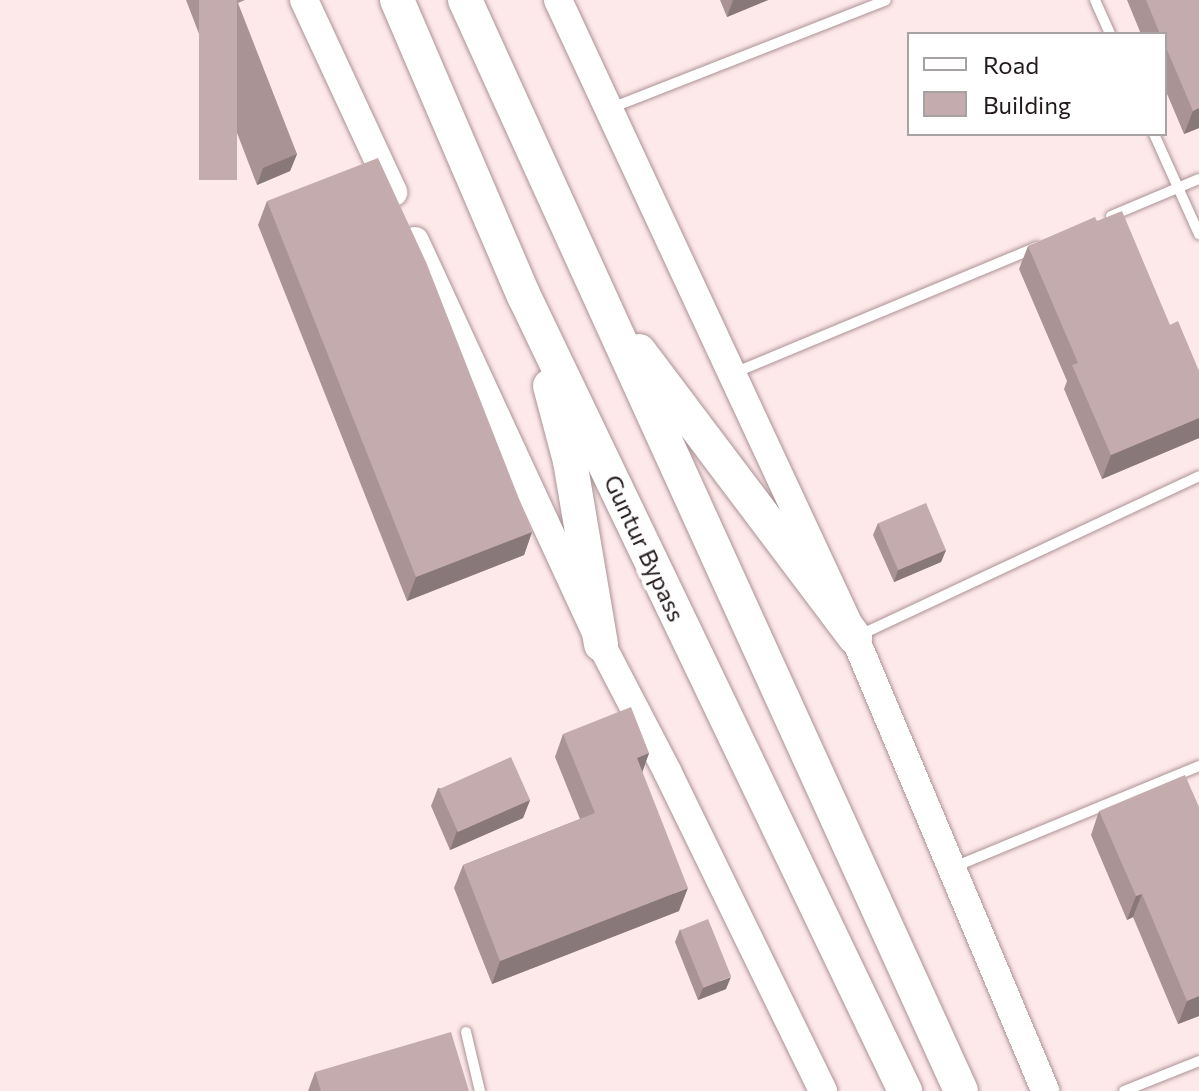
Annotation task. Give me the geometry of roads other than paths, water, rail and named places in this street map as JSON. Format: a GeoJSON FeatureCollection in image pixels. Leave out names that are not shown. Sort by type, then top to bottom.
{"type":"FeatureCollection","features":[{"type":"Feature","properties":{"kind":"highway","name":"Guntur Bypass"},"geometry":{"type":"LineString","coordinates":[[397,0],[524,296],[905,1091]]}},
{"type":"Feature","properties":{"kind":"highway"},"geometry":{"type":"LineString","coordinates":[[465,0],[598,296],[817,768],[961,1091]]}},
{"type":"Feature","properties":{"kind":"highway"},"geometry":{"type":"LineString","coordinates":[[524,296],[570,461],[601,644]]}},
{"type":"Feature","properties":{"kind":"highway"},"geometry":{"type":"LineString","coordinates":[[598,296],[855,638]]}},
{"type":"Feature","properties":{"kind":"street"},"geometry":{"type":"LineString","coordinates":[[304,0],[601,644],[667,771],[823,1091]]}},
{"type":"Feature","properties":{"kind":"street"},"geometry":{"type":"LineString","coordinates":[[558,0],[855,638],[954,867],[1045,1091]]}},
{"type":"Feature","properties":{"kind":"lane"},"geometry":{"type":"LineString","coordinates":[[609,109],[886,0]]}},
{"type":"Feature","properties":{"kind":"lane"},"geometry":{"type":"LineString","coordinates":[[1095,0],[1109,32]]}},
{"type":"Feature","properties":{"kind":"lane"},"geometry":{"type":"LineString","coordinates":[[1155,136],[1199,234]]}},
{"type":"Feature","properties":{"kind":"lane"},"geometry":{"type":"LineString","coordinates":[[1094,224],[1199,179]]}},
{"type":"Feature","properties":{"kind":"lane"},"geometry":{"type":"LineString","coordinates":[[732,374],[1051,241]]}},
{"type":"Feature","properties":{"kind":"lane"},"geometry":{"type":"LineString","coordinates":[[855,638],[1199,476]]}},
{"type":"Feature","properties":{"kind":"lane"},"geometry":{"type":"LineString","coordinates":[[954,867],[1199,766]]}},
{"type":"Feature","properties":{"kind":"lane"},"geometry":{"type":"LineString","coordinates":[[466,1032],[480,1091]]}},
{"type":"Feature","properties":{"kind":"lane"},"geometry":{"type":"LineString","coordinates":[[1124,1091],[1199,1061]]}}]}
